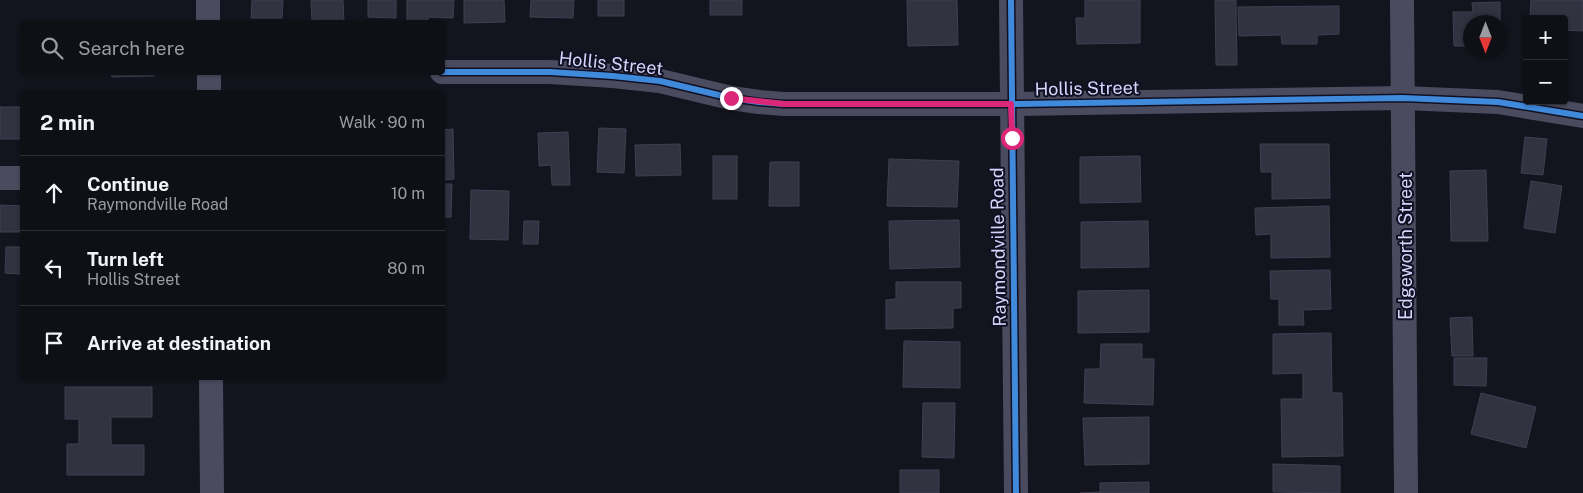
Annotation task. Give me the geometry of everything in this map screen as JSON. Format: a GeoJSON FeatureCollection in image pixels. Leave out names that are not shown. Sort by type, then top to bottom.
{"type":"FeatureCollection","features":[{"type":"Feature","properties":{"kind":"street"},"geometry":{"type":"LineString","coordinates":[[208,0],[208,20]]}},
{"type":"Feature","properties":{"kind":"street","name":"Raymondville Road"},"geometry":{"type":"LineString","coordinates":[[1011,0],[1016,493]]}},
{"type":"Feature","properties":{"kind":"street","name":"Edgeworth Street"},"geometry":{"type":"LineString","coordinates":[[1402,0],[1406,493]]}},
{"type":"Feature","properties":{"kind":"street","name":"Hollis Street"},"geometry":{"type":"LineString","coordinates":[[445,72],[550,72],[613,76],[660,81],[731,98],[767,103],[1011,104],[1403,98],[1498,102],[1583,116]]}},
{"type":"Feature","properties":{"kind":"street"},"geometry":{"type":"LineString","coordinates":[[209,75],[209,90]]}},
{"type":"Feature","properties":{"kind":"street"},"geometry":{"type":"LineString","coordinates":[[0,178],[20,178]]}},
{"type":"Feature","properties":{"kind":"street"},"geometry":{"type":"LineString","coordinates":[[211,380],[212,493]]}},
{"type":"Feature","properties":{"kind":"building"},"geometry":{"type":"Polygon","coordinates":[[[252,0],[283,0],[282,18],[251,18],[252,0]]]}},
{"type":"Feature","properties":{"kind":"building"},"geometry":{"type":"Polygon","coordinates":[[[311,0],[343,0],[344,20],[312,20],[311,0]]]}},
{"type":"Feature","properties":{"kind":"building"},"geometry":{"type":"Polygon","coordinates":[[[368,0],[396,0],[396,18],[368,17],[368,0]]]}},
{"type":"Feature","properties":{"kind":"building"},"geometry":{"type":"Polygon","coordinates":[[[407,0],[454,0],[453,18],[428,17],[428,20],[407,20],[407,0]]]}},
{"type":"Feature","properties":{"kind":"building"},"geometry":{"type":"Polygon","coordinates":[[[464,0],[504,0],[505,22],[464,23],[464,0]]]}},
{"type":"Feature","properties":{"kind":"building"},"geometry":{"type":"Polygon","coordinates":[[[531,0],[574,0],[573,18],[530,17],[531,0]]]}},
{"type":"Feature","properties":{"kind":"building"},"geometry":{"type":"Polygon","coordinates":[[[598,0],[624,0],[624,16],[598,16],[598,0]]]}},
{"type":"Feature","properties":{"kind":"building"},"geometry":{"type":"Polygon","coordinates":[[[710,0],[742,0],[742,15],[710,15],[710,0]]]}},
{"type":"Feature","properties":{"kind":"building"},"geometry":{"type":"Polygon","coordinates":[[[907,0],[957,0],[958,45],[908,46],[907,0]]]}},
{"type":"Feature","properties":{"kind":"building"},"geometry":{"type":"Polygon","coordinates":[[[1085,0],[1140,0],[1140,43],[1077,44],[1076,18],[1085,18],[1085,0]]]}},
{"type":"Feature","properties":{"kind":"building"},"geometry":{"type":"Polygon","coordinates":[[[1215,0],[1236,0],[1237,65],[1216,65],[1215,0]]]}},
{"type":"Feature","properties":{"kind":"building"},"geometry":{"type":"Polygon","coordinates":[[[1531,0],[1583,0],[1583,31],[1568,30],[1568,15],[1530,15],[1531,0]]]}},
{"type":"Feature","properties":{"kind":"building"},"geometry":{"type":"Polygon","coordinates":[[[1500,2],[1500,15],[1463,15],[1463,46],[1454,46],[1453,12],[1473,12],[1472,3],[1500,2]]]}},
{"type":"Feature","properties":{"kind":"building"},"geometry":{"type":"Polygon","coordinates":[[[1339,6],[1339,34],[1317,35],[1317,44],[1282,44],[1281,35],[1239,36],[1238,7],[1339,6]]]}},
{"type":"Feature","properties":{"kind":"building"},"geometry":{"type":"Polygon","coordinates":[[[112,75],[154,75],[154,76],[112,77],[112,75]]]}},
{"type":"Feature","properties":{"kind":"building"},"geometry":{"type":"Polygon","coordinates":[[[0,107],[20,107],[20,139],[0,139],[0,107]]]}},
{"type":"Feature","properties":{"kind":"building"},"geometry":{"type":"Polygon","coordinates":[[[599,128],[626,129],[624,173],[597,172],[599,128]]]}},
{"type":"Feature","properties":{"kind":"building"},"geometry":{"type":"Polygon","coordinates":[[[453,129],[454,179],[445,180],[445,130],[453,129]]]}},
{"type":"Feature","properties":{"kind":"building"},"geometry":{"type":"Polygon","coordinates":[[[568,132],[570,185],[552,185],[551,165],[539,166],[538,133],[568,132]]]}},
{"type":"Feature","properties":{"kind":"building"},"geometry":{"type":"Polygon","coordinates":[[[1525,137],[1547,139],[1543,175],[1521,173],[1525,137]]]}},
{"type":"Feature","properties":{"kind":"building"},"geometry":{"type":"Polygon","coordinates":[[[680,144],[681,175],[636,176],[635,145],[680,144]]]}},
{"type":"Feature","properties":{"kind":"building"},"geometry":{"type":"Polygon","coordinates":[[[1260,144],[1329,144],[1330,198],[1272,199],[1272,172],[1261,172],[1260,144]]]}},
{"type":"Feature","properties":{"kind":"building"},"geometry":{"type":"Polygon","coordinates":[[[713,156],[737,156],[737,199],[713,199],[713,156]]]}},
{"type":"Feature","properties":{"kind":"building"},"geometry":{"type":"Polygon","coordinates":[[[1140,156],[1141,202],[1080,203],[1080,157],[1140,156]]]}},
{"type":"Feature","properties":{"kind":"building"},"geometry":{"type":"Polygon","coordinates":[[[889,159],[959,161],[957,207],[887,206],[889,159]]]}},
{"type":"Feature","properties":{"kind":"building"},"geometry":{"type":"Polygon","coordinates":[[[770,162],[799,162],[799,206],[769,206],[770,162]]]}},
{"type":"Feature","properties":{"kind":"building"},"geometry":{"type":"Polygon","coordinates":[[[1486,170],[1488,241],[1451,241],[1450,171],[1486,170]]]}},
{"type":"Feature","properties":{"kind":"building"},"geometry":{"type":"Polygon","coordinates":[[[1531,181],[1562,186],[1555,233],[1524,228],[1531,181]]]}},
{"type":"Feature","properties":{"kind":"building"},"geometry":{"type":"Polygon","coordinates":[[[445,184],[452,184],[451,217],[445,217],[445,184]]]}},
{"type":"Feature","properties":{"kind":"building"},"geometry":{"type":"Polygon","coordinates":[[[471,190],[509,191],[508,240],[470,239],[471,190]]]}},
{"type":"Feature","properties":{"kind":"building"},"geometry":{"type":"Polygon","coordinates":[[[0,205],[20,206],[20,232],[0,232],[0,205]]]}},
{"type":"Feature","properties":{"kind":"building"},"geometry":{"type":"Polygon","coordinates":[[[1329,206],[1330,257],[1271,258],[1271,234],[1256,235],[1255,208],[1329,206]]]}},
{"type":"Feature","properties":{"kind":"building"},"geometry":{"type":"Polygon","coordinates":[[[959,220],[960,267],[890,269],[889,221],[959,220]]]}},
{"type":"Feature","properties":{"kind":"building"},"geometry":{"type":"Polygon","coordinates":[[[524,221],[539,221],[538,244],[523,244],[524,221]]]}},
{"type":"Feature","properties":{"kind":"building"},"geometry":{"type":"Polygon","coordinates":[[[1148,221],[1149,267],[1081,268],[1081,222],[1148,221]]]}},
{"type":"Feature","properties":{"kind":"building"},"geometry":{"type":"Polygon","coordinates":[[[6,247],[20,247],[20,274],[5,273],[6,247]]]}},
{"type":"Feature","properties":{"kind":"building"},"geometry":{"type":"Polygon","coordinates":[[[1330,270],[1331,309],[1303,310],[1304,325],[1279,325],[1279,299],[1271,299],[1270,271],[1330,270]]]}},
{"type":"Feature","properties":{"kind":"building"},"geometry":{"type":"Polygon","coordinates":[[[896,282],[961,282],[961,308],[953,308],[953,328],[886,329],[886,300],[896,299],[896,282]]]}},
{"type":"Feature","properties":{"kind":"building"},"geometry":{"type":"Polygon","coordinates":[[[1149,290],[1149,332],[1078,333],[1078,291],[1149,290]]]}},
{"type":"Feature","properties":{"kind":"building"},"geometry":{"type":"Polygon","coordinates":[[[1472,317],[1473,356],[1452,356],[1450,318],[1472,317]]]}},
{"type":"Feature","properties":{"kind":"building"},"geometry":{"type":"Polygon","coordinates":[[[1331,333],[1332,393],[1342,393],[1343,456],[1282,457],[1281,399],[1303,399],[1303,373],[1273,374],[1273,334],[1331,333]]]}},
{"type":"Feature","properties":{"kind":"building"},"geometry":{"type":"Polygon","coordinates":[[[904,341],[960,342],[960,388],[903,387],[904,341]]]}},
{"type":"Feature","properties":{"kind":"building"},"geometry":{"type":"Polygon","coordinates":[[[1101,344],[1142,344],[1142,359],[1154,359],[1153,405],[1084,403],[1085,369],[1100,369],[1101,344]]]}},
{"type":"Feature","properties":{"kind":"building"},"geometry":{"type":"Polygon","coordinates":[[[1454,358],[1487,358],[1486,386],[1454,385],[1454,358]]]}},
{"type":"Feature","properties":{"kind":"building"},"geometry":{"type":"Polygon","coordinates":[[[65,387],[152,387],[152,417],[111,417],[111,445],[144,445],[144,475],[67,475],[67,444],[79,444],[79,419],[65,419],[65,387]]]}},
{"type":"Feature","properties":{"kind":"building"},"geometry":{"type":"Polygon","coordinates":[[[1481,393],[1536,407],[1526,448],[1471,434],[1481,393]]]}},
{"type":"Feature","properties":{"kind":"building"},"geometry":{"type":"Polygon","coordinates":[[[923,403],[955,403],[954,458],[922,457],[923,403]]]}},
{"type":"Feature","properties":{"kind":"building"},"geometry":{"type":"Polygon","coordinates":[[[1149,417],[1149,464],[1085,465],[1083,418],[1149,417]]]}},
{"type":"Feature","properties":{"kind":"building"},"geometry":{"type":"Polygon","coordinates":[[[1273,464],[1340,466],[1340,493],[1273,492],[1273,464]]]}},
{"type":"Feature","properties":{"kind":"building"},"geometry":{"type":"Polygon","coordinates":[[[900,470],[939,470],[939,493],[900,493],[900,470]]]}},
{"type":"Feature","properties":{"kind":"building"},"geometry":{"type":"Polygon","coordinates":[[[1149,482],[1149,493],[1080,493],[1100,492],[1100,483],[1149,482]]]}},
{"type":"Feature","properties":{"kind":"cycle path"},"geometry":{"type":"LineString","coordinates":[[1011,0],[1016,493]]}},
{"type":"Feature","properties":{"kind":"cycle path"},"geometry":{"type":"LineString","coordinates":[[445,72],[550,72],[613,76],[660,81],[731,98],[784,104],[1011,104],[1403,98],[1498,102],[1583,116]]}},
{"type":"Feature","properties":{"kind":"route"},"geometry":{"type":"LineString","coordinates":[[731,98],[784,104],[1011,104],[1012,138]]}}]}
